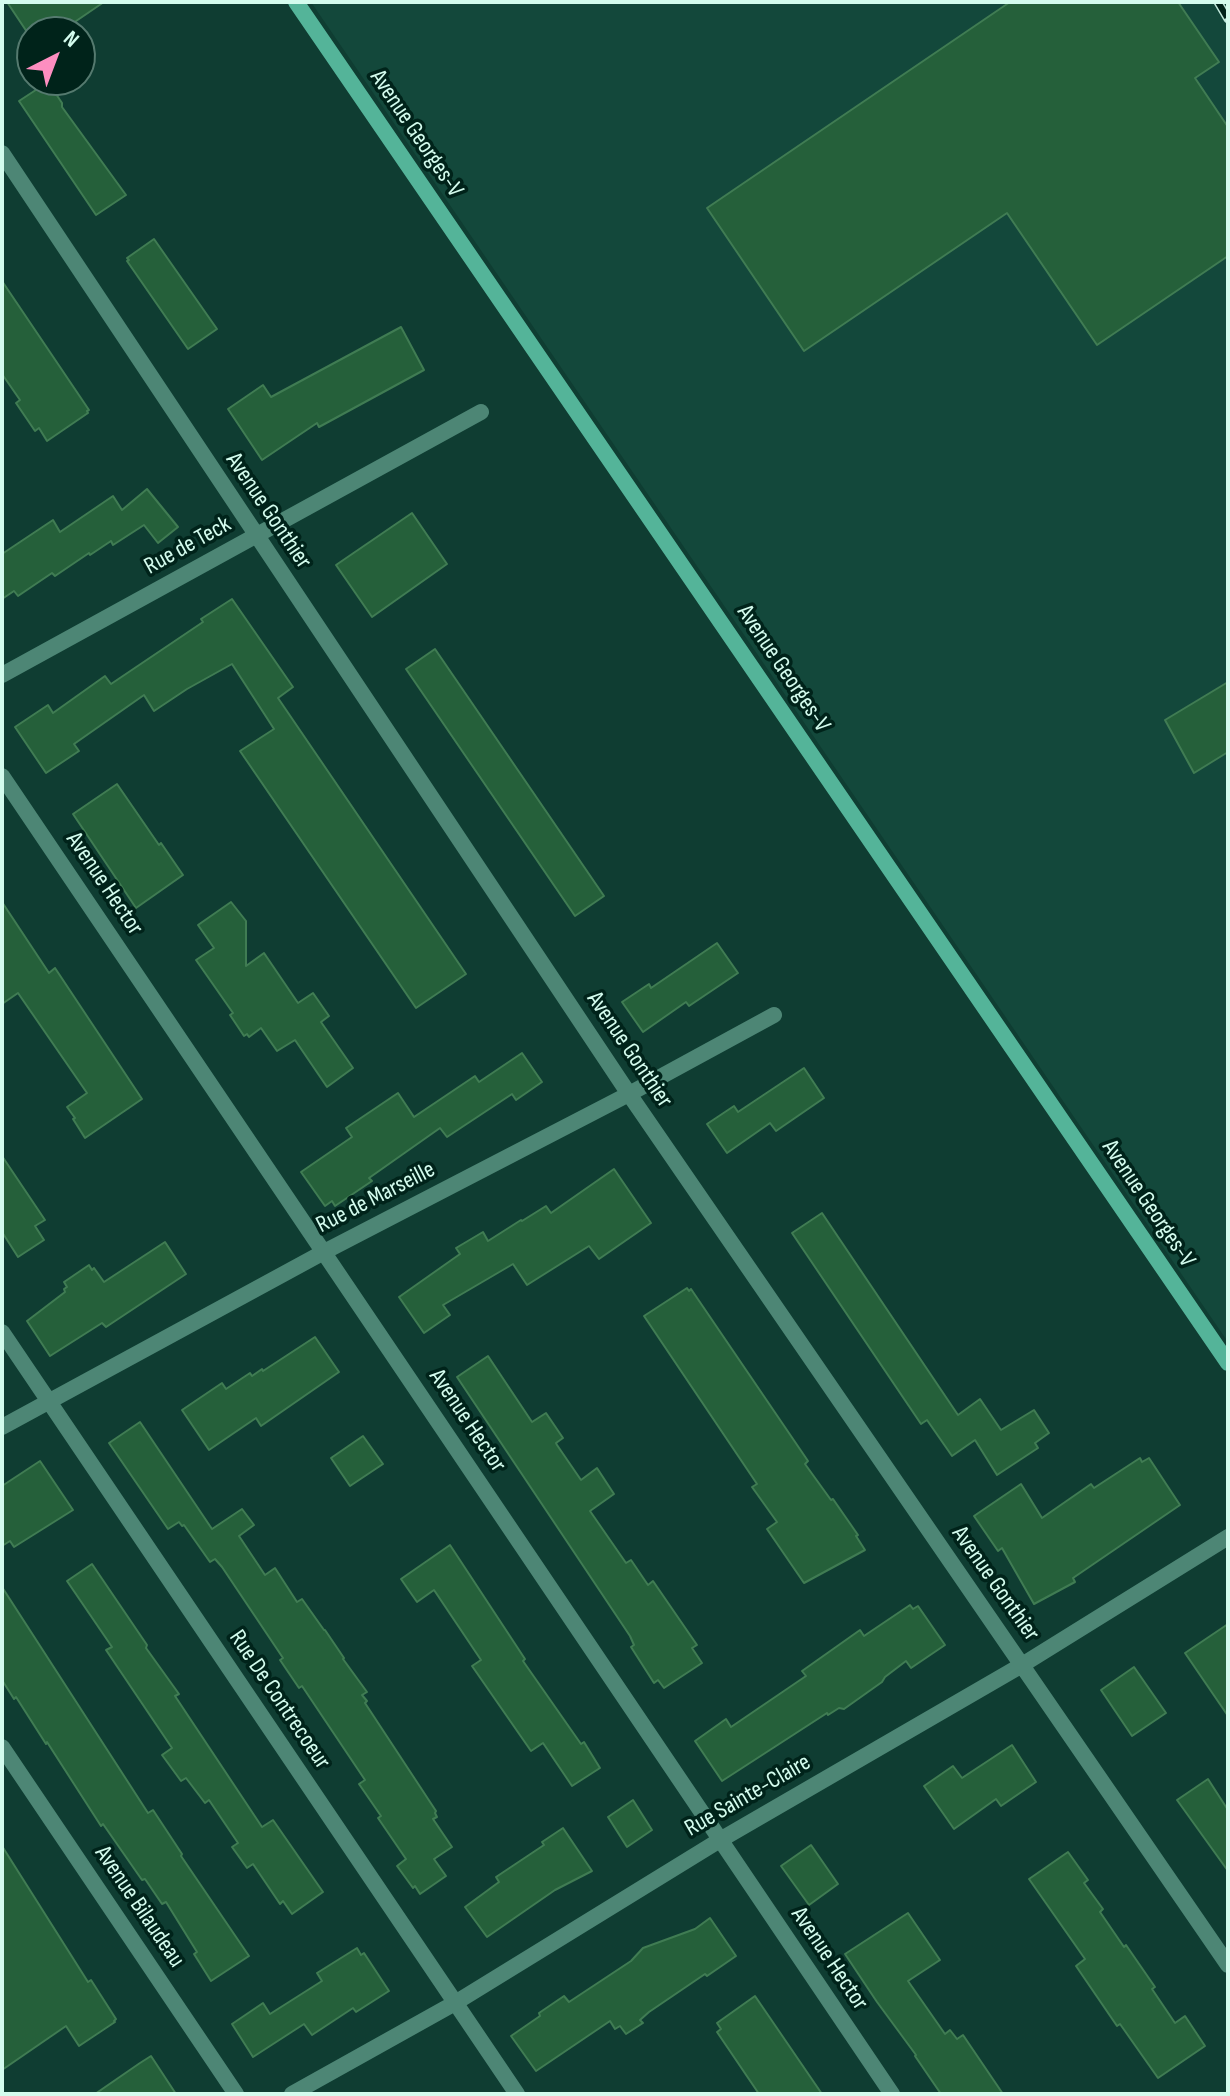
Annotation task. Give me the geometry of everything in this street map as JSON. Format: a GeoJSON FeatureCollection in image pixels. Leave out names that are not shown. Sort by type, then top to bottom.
{"type":"FeatureCollection","features":[{"type":"Feature","properties":{"kind":"street","name":"Avenue Georges-V"},"geometry":{"type":"LineString","coordinates":[[296,2],[1228,1363]]}},
{"type":"Feature","properties":{"kind":"street","name":"Avenue Gonthier"},"geometry":{"type":"LineString","coordinates":[[2,153],[629,1094],[1228,1965]]}},
{"type":"Feature","properties":{"kind":"street","name":"Rue de Teck"},"geometry":{"type":"LineString","coordinates":[[2,675],[481,412]]}},
{"type":"Feature","properties":{"kind":"street","name":"Avenue Hector"},"geometry":{"type":"LineString","coordinates":[[2,776],[892,2094]]}},
{"type":"Feature","properties":{"kind":"street","name":"Rue de Marseille"},"geometry":{"type":"LineString","coordinates":[[2,1427],[324,1252],[774,1015]]}},
{"type":"Feature","properties":{"kind":"street","name":"Rue De Contrecoeur"},"geometry":{"type":"LineString","coordinates":[[2,1332],[517,2094]]}},
{"type":"Feature","properties":{"kind":"street","name":"Rue Sainte-Claire"},"geometry":{"type":"LineString","coordinates":[[292,2094],[455,2003],[720,1840],[1022,1665],[1228,1537]]}},
{"type":"Feature","properties":{"kind":"street","name":"Avenue Bilaudeau"},"geometry":{"type":"LineString","coordinates":[[2,1747],[236,2094]]}},
{"type":"Feature","properties":{"kind":"shaded area"},"geometry":{"type":"Polygon","coordinates":[[[311,2],[1228,2],[1228,1342],[311,2]]]}},
{"type":"Feature","properties":{"kind":"building"},"geometry":{"type":"Polygon","coordinates":[[[7,2],[104,2],[83,16],[16,16],[7,2]]]}},
{"type":"Feature","properties":{"kind":"building"},"geometry":{"type":"Polygon","coordinates":[[[1010,2],[1178,2],[1219,62],[1195,78],[1228,127],[1228,256],[1097,345],[1007,213],[804,351],[707,208],[1010,2]]]}},
{"type":"Feature","properties":{"kind":"building"},"geometry":{"type":"Polygon","coordinates":[[[27,96],[57,96],[62,107],[126,195],[96,215],[19,101],[27,96]]]}},
{"type":"Feature","properties":{"kind":"building"},"geometry":{"type":"Polygon","coordinates":[[[154,239],[217,329],[188,349],[127,261],[154,239]]]}},
{"type":"Feature","properties":{"kind":"building"},"geometry":{"type":"Polygon","coordinates":[[[2,281],[89,410],[47,441],[39,428],[35,431],[16,403],[20,400],[2,374],[2,281]]]}},
{"type":"Feature","properties":{"kind":"building"},"geometry":{"type":"Polygon","coordinates":[[[401,327],[424,370],[319,427],[317,423],[262,460],[228,409],[263,385],[271,397],[401,327]]]}},
{"type":"Feature","properties":{"kind":"building"},"geometry":{"type":"Polygon","coordinates":[[[147,489],[178,527],[158,543],[144,525],[113,545],[111,541],[89,553],[55,576],[52,573],[18,596],[14,591],[2,599],[2,554],[53,520],[60,532],[113,496],[122,510],[147,489]]]}},
{"type":"Feature","properties":{"kind":"building"},"geometry":{"type":"Polygon","coordinates":[[[412,513],[447,564],[372,617],[336,565],[412,513]]]}},
{"type":"Feature","properties":{"kind":"building"},"geometry":{"type":"Polygon","coordinates":[[[232,599],[293,687],[278,698],[466,974],[416,1008],[240,751],[274,729],[232,664],[154,711],[144,695],[74,744],[79,751],[46,773],[15,727],[48,705],[53,713],[105,676],[111,684],[232,599]]]}},
{"type":"Feature","properties":{"kind":"building"},"geometry":{"type":"Polygon","coordinates":[[[435,649],[604,896],[575,916],[406,669],[435,649]]]}},
{"type":"Feature","properties":{"kind":"building"},"geometry":{"type":"Polygon","coordinates":[[[1228,682],[1228,752],[1194,773],[1165,720],[1228,682]]]}},
{"type":"Feature","properties":{"kind":"building"},"geometry":{"type":"Polygon","coordinates":[[[117,784],[183,875],[136,908],[73,814],[117,784]]]}},
{"type":"Feature","properties":{"kind":"building"},"geometry":{"type":"Polygon","coordinates":[[[2,902],[49,973],[55,968],[142,1099],[85,1138],[67,1107],[87,1093],[18,993],[2,1004],[2,902]]]}},
{"type":"Feature","properties":{"kind":"building"},"geometry":{"type":"Polygon","coordinates":[[[231,902],[246,921],[246,966],[264,953],[298,1003],[313,993],[329,1016],[321,1022],[353,1068],[327,1087],[295,1040],[277,1051],[261,1028],[249,1037],[247,1034],[244,1036],[230,1015],[233,1013],[196,960],[214,948],[198,925],[231,902]]]}},
{"type":"Feature","properties":{"kind":"building"},"geometry":{"type":"Polygon","coordinates":[[[717,943],[738,973],[689,1006],[686,1002],[643,1032],[622,1002],[649,984],[651,988],[717,943]]]}},
{"type":"Feature","properties":{"kind":"building"},"geometry":{"type":"Polygon","coordinates":[[[522,1053],[542,1082],[516,1100],[512,1094],[447,1137],[440,1128],[335,1206],[332,1201],[325,1206],[301,1172],[352,1137],[346,1128],[398,1093],[414,1117],[475,1076],[479,1082],[522,1053]]]}},
{"type":"Feature","properties":{"kind":"building"},"geometry":{"type":"Polygon","coordinates":[[[804,1068],[824,1098],[776,1131],[770,1123],[727,1153],[707,1124],[734,1106],[738,1112],[804,1068]]]}},
{"type":"Feature","properties":{"kind":"building"},"geometry":{"type":"Polygon","coordinates":[[[2,1156],[45,1220],[35,1226],[44,1240],[18,1257],[2,1232],[2,1156]]]}},
{"type":"Feature","properties":{"kind":"building"},"geometry":{"type":"Polygon","coordinates":[[[614,1169],[651,1223],[599,1259],[589,1246],[527,1285],[513,1264],[443,1305],[450,1315],[424,1333],[399,1297],[460,1254],[456,1248],[483,1232],[488,1241],[546,1206],[551,1213],[614,1169]]]}},
{"type":"Feature","properties":{"kind":"building"},"geometry":{"type":"Polygon","coordinates":[[[822,1213],[958,1415],[980,1399],[1001,1430],[1034,1410],[1049,1433],[1035,1443],[1038,1448],[997,1475],[975,1440],[952,1456],[927,1420],[921,1424],[792,1233],[822,1213]]]}},
{"type":"Feature","properties":{"kind":"building"},"geometry":{"type":"Polygon","coordinates":[[[165,1242],[186,1274],[106,1327],[102,1323],[50,1356],[27,1321],[65,1292],[67,1287],[64,1282],[89,1265],[104,1282],[165,1242]]]}},
{"type":"Feature","properties":{"kind":"building"},"geometry":{"type":"Polygon","coordinates":[[[687,1288],[689,1291],[691,1289],[808,1461],[805,1464],[833,1499],[865,1550],[804,1583],[767,1529],[777,1522],[752,1487],[757,1484],[644,1316],[687,1288]]]}},
{"type":"Feature","properties":{"kind":"building"},"geometry":{"type":"Polygon","coordinates":[[[315,1337],[339,1372],[261,1426],[256,1418],[209,1450],[182,1410],[222,1383],[226,1389],[250,1373],[252,1376],[263,1371],[315,1337]]]}},
{"type":"Feature","properties":{"kind":"building"},"geometry":{"type":"Polygon","coordinates":[[[488,1356],[532,1422],[546,1413],[563,1438],[557,1445],[581,1480],[597,1468],[614,1494],[590,1511],[626,1563],[631,1560],[648,1585],[653,1581],[697,1645],[692,1648],[702,1663],[664,1688],[658,1680],[654,1683],[631,1647],[634,1645],[630,1636],[457,1377],[488,1356]]]}},
{"type":"Feature","properties":{"kind":"building"},"geometry":{"type":"Polygon","coordinates":[[[140,1422],[212,1529],[242,1509],[254,1525],[239,1536],[265,1575],[275,1568],[297,1602],[302,1599],[325,1630],[367,1692],[362,1695],[367,1701],[365,1703],[436,1811],[437,1817],[433,1819],[452,1847],[434,1859],[446,1876],[420,1894],[397,1866],[406,1859],[359,1784],[365,1780],[302,1686],[299,1688],[280,1660],[283,1658],[222,1567],[215,1559],[210,1562],[184,1525],[179,1522],[168,1529],[109,1443],[140,1422]]]}},
{"type":"Feature","properties":{"kind":"building"},"geometry":{"type":"Polygon","coordinates":[[[363,1436],[383,1464],[350,1486],[331,1458],[363,1436]]]}},
{"type":"Feature","properties":{"kind":"building"},"geometry":{"type":"Polygon","coordinates":[[[1140,1458],[1142,1462],[1149,1458],[1180,1505],[1073,1578],[1075,1582],[1034,1604],[1002,1548],[998,1551],[974,1516],[1021,1484],[1042,1518],[1091,1484],[1094,1488],[1140,1458]]]}},
{"type":"Feature","properties":{"kind":"building"},"geometry":{"type":"Polygon","coordinates":[[[40,1461],[73,1510],[14,1547],[10,1541],[2,1546],[2,1486],[40,1461]]]}},
{"type":"Feature","properties":{"kind":"building"},"geometry":{"type":"Polygon","coordinates":[[[450,1545],[525,1659],[523,1661],[600,1768],[572,1786],[543,1743],[531,1751],[472,1666],[481,1660],[434,1590],[417,1602],[401,1579],[450,1545]]]}},
{"type":"Feature","properties":{"kind":"building"},"geometry":{"type":"Polygon","coordinates":[[[92,1564],[179,1694],[175,1696],[262,1827],[273,1820],[323,1892],[292,1914],[283,1901],[280,1904],[253,1864],[247,1868],[232,1847],[238,1843],[209,1800],[205,1803],[186,1778],[181,1781],[162,1755],[172,1748],[106,1650],[112,1647],[67,1581],[92,1564]]]}},
{"type":"Feature","properties":{"kind":"building"},"geometry":{"type":"Polygon","coordinates":[[[2,1587],[148,1813],[153,1810],[249,1956],[211,1981],[166,1902],[162,1904],[103,1824],[101,1826],[47,1742],[2,1680],[2,1587]]]}},
{"type":"Feature","properties":{"kind":"building"},"geometry":{"type":"Polygon","coordinates":[[[910,1605],[913,1609],[918,1606],[945,1645],[911,1668],[906,1661],[844,1709],[827,1713],[722,1781],[695,1741],[726,1719],[731,1727],[806,1676],[802,1671],[860,1630],[864,1636],[910,1605]]]}},
{"type":"Feature","properties":{"kind":"building"},"geometry":{"type":"Polygon","coordinates":[[[1228,1624],[1228,1716],[1185,1653],[1228,1624]]]}},
{"type":"Feature","properties":{"kind":"building"},"geometry":{"type":"Polygon","coordinates":[[[1134,1667],[1166,1713],[1132,1736],[1101,1690],[1134,1667]]]}},
{"type":"Feature","properties":{"kind":"building"},"geometry":{"type":"Polygon","coordinates":[[[1012,1745],[1036,1782],[1001,1806],[996,1799],[954,1829],[924,1786],[953,1766],[962,1778],[1012,1745]]]}},
{"type":"Feature","properties":{"kind":"building"},"geometry":{"type":"Polygon","coordinates":[[[1208,1779],[1228,1810],[1228,1871],[1177,1800],[1208,1779]]]}},
{"type":"Feature","properties":{"kind":"building"},"geometry":{"type":"Polygon","coordinates":[[[633,1800],[652,1830],[627,1847],[608,1817],[633,1800]]]}},
{"type":"Feature","properties":{"kind":"building"},"geometry":{"type":"Polygon","coordinates":[[[563,1828],[592,1871],[555,1890],[487,1937],[465,1907],[499,1882],[496,1877],[544,1845],[542,1842],[563,1828]]]}},
{"type":"Feature","properties":{"kind":"building"},"geometry":{"type":"Polygon","coordinates":[[[811,1845],[838,1884],[809,1905],[781,1866],[811,1845]]]}},
{"type":"Feature","properties":{"kind":"building"},"geometry":{"type":"Polygon","coordinates":[[[2,1846],[88,1982],[91,1980],[116,2019],[79,2046],[66,2026],[2,2070],[2,1846]]]}},
{"type":"Feature","properties":{"kind":"building"},"geometry":{"type":"Polygon","coordinates":[[[1068,1852],[1088,1880],[1084,1883],[1103,1909],[1100,1912],[1155,1987],[1152,1989],[1175,2023],[1185,2016],[1205,2046],[1158,2078],[1076,1966],[1085,1959],[1029,1879],[1068,1852]]]}},
{"type":"Feature","properties":{"kind":"building"},"geometry":{"type":"Polygon","coordinates":[[[908,1913],[940,1960],[908,1981],[945,2034],[950,2030],[957,2039],[963,2035],[1003,2094],[941,2094],[845,1954],[908,1913]]]}},
{"type":"Feature","properties":{"kind":"building"},"geometry":{"type":"Polygon","coordinates":[[[710,1918],[736,1956],[649,2012],[640,2020],[643,2023],[626,2034],[620,2026],[615,2029],[610,2021],[536,2071],[511,2036],[564,1996],[569,2002],[631,1961],[643,1948],[695,1929],[710,1918]]]}},
{"type":"Feature","properties":{"kind":"building"},"geometry":{"type":"Polygon","coordinates":[[[357,1948],[361,1955],[364,1953],[389,1991],[356,2012],[353,2008],[312,2035],[304,2024],[253,2057],[232,2024],[263,2003],[270,2014],[322,1981],[317,1973],[357,1948]]]}},
{"type":"Feature","properties":{"kind":"building"},"geometry":{"type":"Polygon","coordinates":[[[755,1996],[822,2094],[759,2094],[717,2032],[721,2029],[717,2023],[755,1996]]]}},
{"type":"Feature","properties":{"kind":"building"},"geometry":{"type":"Polygon","coordinates":[[[151,2056],[176,2094],[95,2094],[140,2063],[151,2056]]]}},
{"type":"Feature","properties":{"kind":"railway"},"geometry":{"type":"LineString","coordinates":[[1218,2],[1228,19]]}}]}
